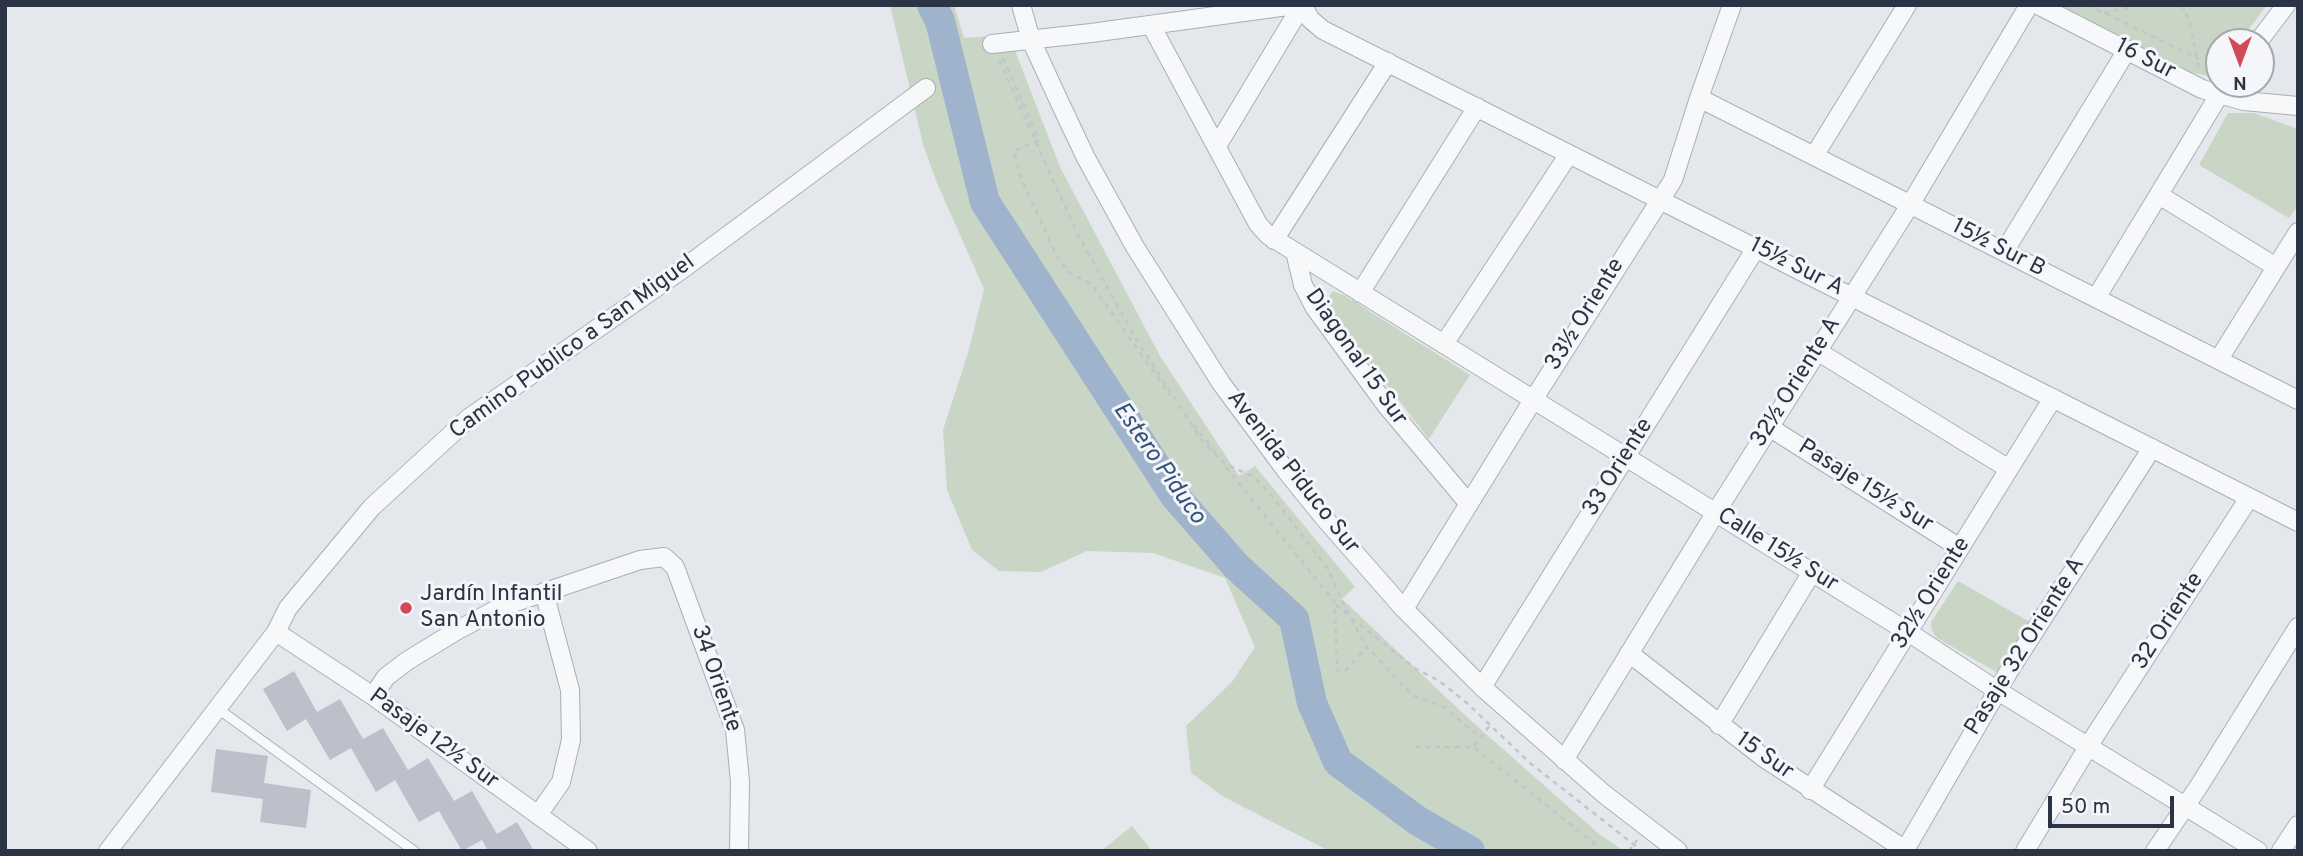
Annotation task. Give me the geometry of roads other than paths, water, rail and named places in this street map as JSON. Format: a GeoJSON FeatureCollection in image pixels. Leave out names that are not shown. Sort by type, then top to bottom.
{"type":"FeatureCollection","features":[{"type":"Feature","properties":{"kind":"street","name":"Avenida Piduco Sur"},"geometry":{"type":"LineString","coordinates":[[1021,5],[1031,40],[1110,203],[1190,337],[1287,472],[1404,609],[1482,687],[1563,760],[1678,851]]}},
{"type":"Feature","properties":{"kind":"street"},"geometry":{"type":"LineString","coordinates":[[994,44],[1295,5]]}},
{"type":"Feature","properties":{"kind":"street"},"geometry":{"type":"LineString","coordinates":[[1217,146],[1302,5]]}},
{"type":"Feature","properties":{"kind":"street","name":"15½ Sur A"},"geometry":{"type":"LineString","coordinates":[[1302,5],[1316,25],[2298,522]]}},
{"type":"Feature","properties":{"kind":"street","name":"33½ Oriente"},"geometry":{"type":"LineString","coordinates":[[1404,609],[1673,180],[1732,5]]}},
{"type":"Feature","properties":{"kind":"street"},"geometry":{"type":"LineString","coordinates":[[1814,156],[1907,5]]}},
{"type":"Feature","properties":{"kind":"street","name":"32½ Oriente A"},"geometry":{"type":"LineString","coordinates":[[1563,760],[1910,205],[2029,5]]}},
{"type":"Feature","properties":{"kind":"street","name":"16 Sur"},"geometry":{"type":"LineString","coordinates":[[2038,5],[2199,88],[2205,88]]}},
{"type":"Feature","properties":{"kind":"street"},"geometry":{"type":"LineString","coordinates":[[2269,28],[2286,5]]}},
{"type":"Feature","properties":{"kind":"street"},"geometry":{"type":"LineString","coordinates":[[1151,25],[1258,223],[1274,240],[1295,253]]}},
{"type":"Feature","properties":{"kind":"street"},"geometry":{"type":"LineString","coordinates":[[2004,252],[2127,50]]}},
{"type":"Feature","properties":{"kind":"street"},"geometry":{"type":"LineString","coordinates":[[1274,240],[1388,62]]}},
{"type":"Feature","properties":{"kind":"street","name":"Camino Publico a San Miguel"},"geometry":{"type":"LineString","coordinates":[[108,851],[275,632],[288,608],[372,507],[469,418],[684,268],[926,88]]}},
{"type":"Feature","properties":{"kind":"street","name":"15½ Sur B"},"geometry":{"type":"LineString","coordinates":[[1699,98],[2298,400]]}},
{"type":"Feature","properties":{"kind":"street"},"geometry":{"type":"LineString","coordinates":[[2096,298],[2217,98]]}},
{"type":"Feature","properties":{"kind":"street","name":"16 Sur"},"geometry":{"type":"LineString","coordinates":[[2237,98],[2244,102],[2298,106]]}},
{"type":"Feature","properties":{"kind":"street"},"geometry":{"type":"LineString","coordinates":[[1360,293],[1477,107]]}},
{"type":"Feature","properties":{"kind":"street"},"geometry":{"type":"LineString","coordinates":[[1444,344],[1569,154]]}},
{"type":"Feature","properties":{"kind":"street"},"geometry":{"type":"LineString","coordinates":[[2158,195],[2276,267]]}},
{"type":"Feature","properties":{"kind":"street"},"geometry":{"type":"LineString","coordinates":[[2219,359],[2298,232]]}},
{"type":"Feature","properties":{"kind":"street","name":"33 Oriente"},"geometry":{"type":"LineString","coordinates":[[1482,687],[1756,248]]}},
{"type":"Feature","properties":{"kind":"street","name":"Calle 15½ Sur"},"geometry":{"type":"LineString","coordinates":[[1295,253],[2258,851]]}},
{"type":"Feature","properties":{"kind":"street","name":"Diagonal 15 Sur"},"geometry":{"type":"LineString","coordinates":[[1295,253],[1303,285],[1315,308],[1386,405],[1469,504]]}},
{"type":"Feature","properties":{"kind":"street"},"geometry":{"type":"LineString","coordinates":[[1818,351],[2009,469]]}},
{"type":"Feature","properties":{"kind":"street","name":"32½ Oriente"},"geometry":{"type":"LineString","coordinates":[[1810,790],[2053,398]]}},
{"type":"Feature","properties":{"kind":"street","name":"Pasaje 15½ Sur"},"geometry":{"type":"LineString","coordinates":[[1769,427],[1960,548]]}},
{"type":"Feature","properties":{"kind":"street","name":"Pasaje 32 Oriente A"},"geometry":{"type":"LineString","coordinates":[[1906,850],[1998,691],[2152,448]]}},
{"type":"Feature","properties":{"kind":"street","name":"32 Oriente"},"geometry":{"type":"LineString","coordinates":[[2025,851],[2249,498]]}},
{"type":"Feature","properties":{"kind":"street","name":"34 Oriente"},"geometry":{"type":"LineString","coordinates":[[544,592],[640,560],[664,557],[675,567],[735,730],[740,781],[739,851]]}},
{"type":"Feature","properties":{"kind":"street"},"geometry":{"type":"LineString","coordinates":[[1719,725],[1812,572]]}},
{"type":"Feature","properties":{"kind":"street"},"geometry":{"type":"LineString","coordinates":[[373,696],[386,677],[396,669],[456,631],[500,607],[544,592],[570,690],[571,740],[561,782],[538,815]]}},
{"type":"Feature","properties":{"kind":"street"},"geometry":{"type":"LineString","coordinates":[[2155,851],[2298,627]]}},
{"type":"Feature","properties":{"kind":"street","name":"Pasaje 12½ Sur"},"geometry":{"type":"LineString","coordinates":[[275,632],[373,696],[588,851]]}},
{"type":"Feature","properties":{"kind":"street","name":"15 Sur"},"geometry":{"type":"LineString","coordinates":[[1629,653],[1719,725],[1810,790],[1906,850]]}},
{"type":"Feature","properties":{"kind":"street"},"geometry":{"type":"LineString","coordinates":[[2281,851],[2298,825]]}},
{"type":"Feature","properties":{"kind":"lane"},"geometry":{"type":"LineString","coordinates":[[217,708],[414,851]]}},
{"type":"Feature","properties":{"kind":"waterway","name":"Estero Piduco"},"geometry":{"type":"LineString","coordinates":[[932,5],[940,21],[985,202],[1175,496],[1236,566],[1294,619],[1312,703],[1338,762],[1418,821],[1470,851]]}},
{"type":"Feature","properties":{"kind":"place","name":"Jardín Infantil San Antonio"},"geometry":{"type":"Point","coordinates":[406,608]}}]}
